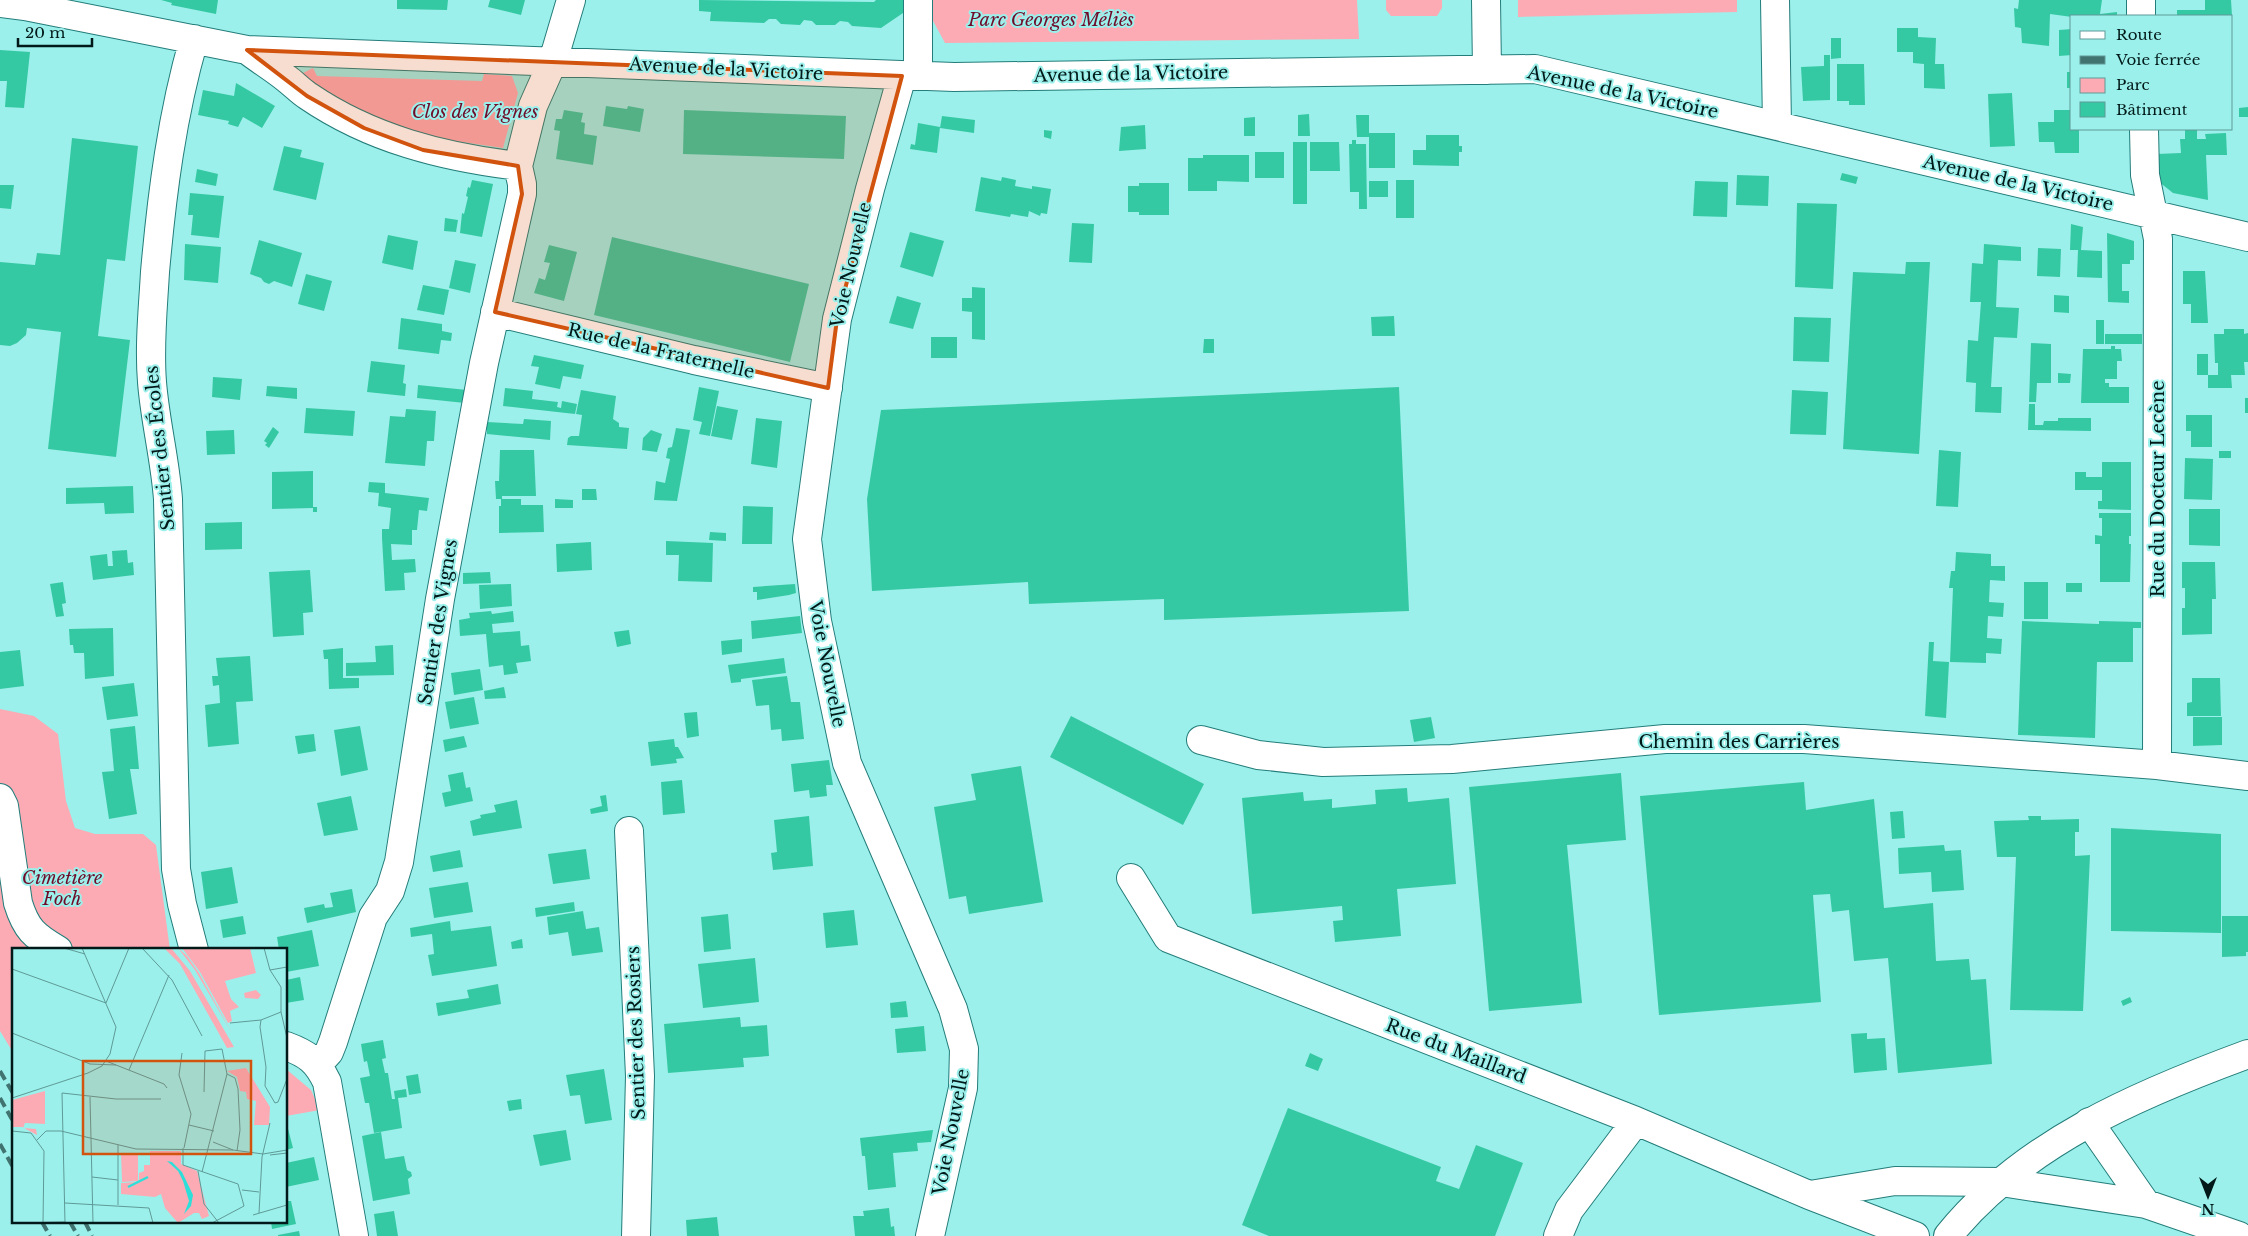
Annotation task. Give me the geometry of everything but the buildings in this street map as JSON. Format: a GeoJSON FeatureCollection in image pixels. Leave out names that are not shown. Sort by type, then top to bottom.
{"type":"FeatureCollection","features":[{"type":"Feature","properties":{"kind":"street","name":"Sentier des Vignes"},"geometry":{"type":"LineString","coordinates":[[318,1064],[329,1052],[373,917],[390,891],[399,862],[440,599],[495,312],[522,194],[518,166],[533,106],[553,61],[572,0]]}},
{"type":"Feature","properties":{"kind":"street","name":"Voie Nouvelle"},"geometry":{"type":"LineString","coordinates":[[918,0],[910,76],[870,189],[837,319],[807,539],[817,621],[847,763],[953,1008],[964,1048],[963,1088],[930,1236]]}},
{"type":"Feature","properties":{"kind":"street"},"geometry":{"type":"LineString","coordinates":[[1486,0],[1487,70]]}},
{"type":"Feature","properties":{"kind":"street"},"geometry":{"type":"LineString","coordinates":[[1775,0],[1777,126]]}},
{"type":"Feature","properties":{"kind":"street"},"geometry":{"type":"LineString","coordinates":[[2141,0],[2141,15]]}},
{"type":"Feature","properties":{"kind":"street","name":"Avenue de la Victoire"},"geometry":{"type":"LineString","coordinates":[[17,3],[247,50],[954,77],[1535,69],[2248,236]]}},
{"type":"Feature","properties":{"kind":"street","name":"Sentier des Écoles"},"geometry":{"type":"LineString","coordinates":[[193,948],[182,904],[176,869],[167,477],[155,418],[151,348],[160,210],[170,147],[194,39]]}},
{"type":"Feature","properties":{"kind":"street"},"geometry":{"type":"LineString","coordinates":[[247,50],[288,79],[307,96],[364,128],[423,150],[479,162],[518,166]]}},
{"type":"Feature","properties":{"kind":"street","name":"Rue du Docteur Lecène"},"geometry":{"type":"LineString","coordinates":[[2144,130],[2145,175],[2158,239],[2156,765]]}},
{"type":"Feature","properties":{"kind":"street","name":"Rue de la Fraternelle"},"geometry":{"type":"LineString","coordinates":[[495,312],[694,360],[828,388]]}},
{"type":"Feature","properties":{"kind":"street","name":"Chemin des Carrières"},"geometry":{"type":"LineString","coordinates":[[1201,740],[1258,755],[1323,762],[1452,759],[1665,739],[1804,739],[2156,765],[2248,776]]}},
{"type":"Feature","properties":{"kind":"street"},"geometry":{"type":"LineString","coordinates":[[0,798],[4,806],[18,903],[23,917],[30,930],[40,940],[54,948]]}},
{"type":"Feature","properties":{"kind":"street","name":"Sentier des Rosiers"},"geometry":{"type":"LineString","coordinates":[[629,831],[640,1076],[636,1236]]}},
{"type":"Feature","properties":{"kind":"street","name":"Rue du Maillard"},"geometry":{"type":"LineString","coordinates":[[1130,878],[1168,938],[1636,1121],[1809,1195],[1916,1236]]}},
{"type":"Feature","properties":{"kind":"street"},"geometry":{"type":"LineString","coordinates":[[288,1047],[301,1051],[318,1064],[327,1082],[354,1236]]}},
{"type":"Feature","properties":{"kind":"street"},"geometry":{"type":"LineString","coordinates":[[1948,1236],[1960,1221],[2001,1182],[2056,1142],[2089,1122],[2186,1076],[2248,1054]]}},
{"type":"Feature","properties":{"kind":"street"},"geometry":{"type":"LineString","coordinates":[[1558,1236],[1568,1210],[1636,1121]]}},
{"type":"Feature","properties":{"kind":"street"},"geometry":{"type":"LineString","coordinates":[[2089,1122],[2146,1204]]}},
{"type":"Feature","properties":{"kind":"street"},"geometry":{"type":"LineString","coordinates":[[1809,1195],[1895,1180],[2001,1182],[2146,1204],[2239,1236]]}},
{"type":"Feature","properties":{"kind":"highlighted area"},"geometry":{"type":"Polygon","coordinates":[[[247,50],[902,76],[837,319],[828,388],[495,312],[522,194],[518,166],[423,150],[364,128],[307,96],[247,50]]]}},
{"type":"Feature","properties":{"kind":"green space","name":"Parc Georges Méliès"},"geometry":{"type":"Polygon","coordinates":[[[932,0],[1357,0],[1359,39],[945,43],[932,19],[932,0]]]}},
{"type":"Feature","properties":{"kind":"green space"},"geometry":{"type":"Polygon","coordinates":[[[1386,0],[1442,0],[1442,8],[1437,16],[1391,16],[1386,10],[1386,0]]]}},
{"type":"Feature","properties":{"kind":"green space"},"geometry":{"type":"Polygon","coordinates":[[[1518,0],[1737,0],[1737,12],[1518,17],[1518,0]]]}},
{"type":"Feature","properties":{"kind":"green space","name":"Clos des Vignes"},"geometry":{"type":"Polygon","coordinates":[[[313,68],[317,76],[482,81],[484,74],[512,76],[518,93],[503,148],[414,135],[373,118],[310,81],[303,73],[313,68]]]}},
{"type":"Feature","properties":{"kind":"green space","name":"Cimetière Foch"},"geometry":{"type":"Polygon","coordinates":[[[0,709],[34,716],[58,734],[66,801],[75,828],[95,834],[143,834],[156,845],[170,948],[12,948],[12,1051],[0,1031],[0,709]]]}},
{"type":"Feature","properties":{"kind":"green space"},"geometry":{"type":"Polygon","coordinates":[[[288,1071],[311,1090],[320,1110],[288,1116],[288,1071]]]}},
{"type":"Feature","properties":{"kind":"railway"},"geometry":{"type":"LineString","coordinates":[[0,1071],[12,1092]]}},
{"type":"Feature","properties":{"kind":"railway"},"geometry":{"type":"LineString","coordinates":[[0,1098],[12,1119]]}},
{"type":"Feature","properties":{"kind":"railway"},"geometry":{"type":"LineString","coordinates":[[0,1144],[12,1165]]}},
{"type":"Feature","properties":{"kind":"railway"},"geometry":{"type":"LineString","coordinates":[[43,1224],[50,1236]]}},
{"type":"Feature","properties":{"kind":"railway"},"geometry":{"type":"LineString","coordinates":[[71,1224],[78,1236]]}},
{"type":"Feature","properties":{"kind":"railway"},"geometry":{"type":"LineString","coordinates":[[86,1224],[92,1236]]}}]}
